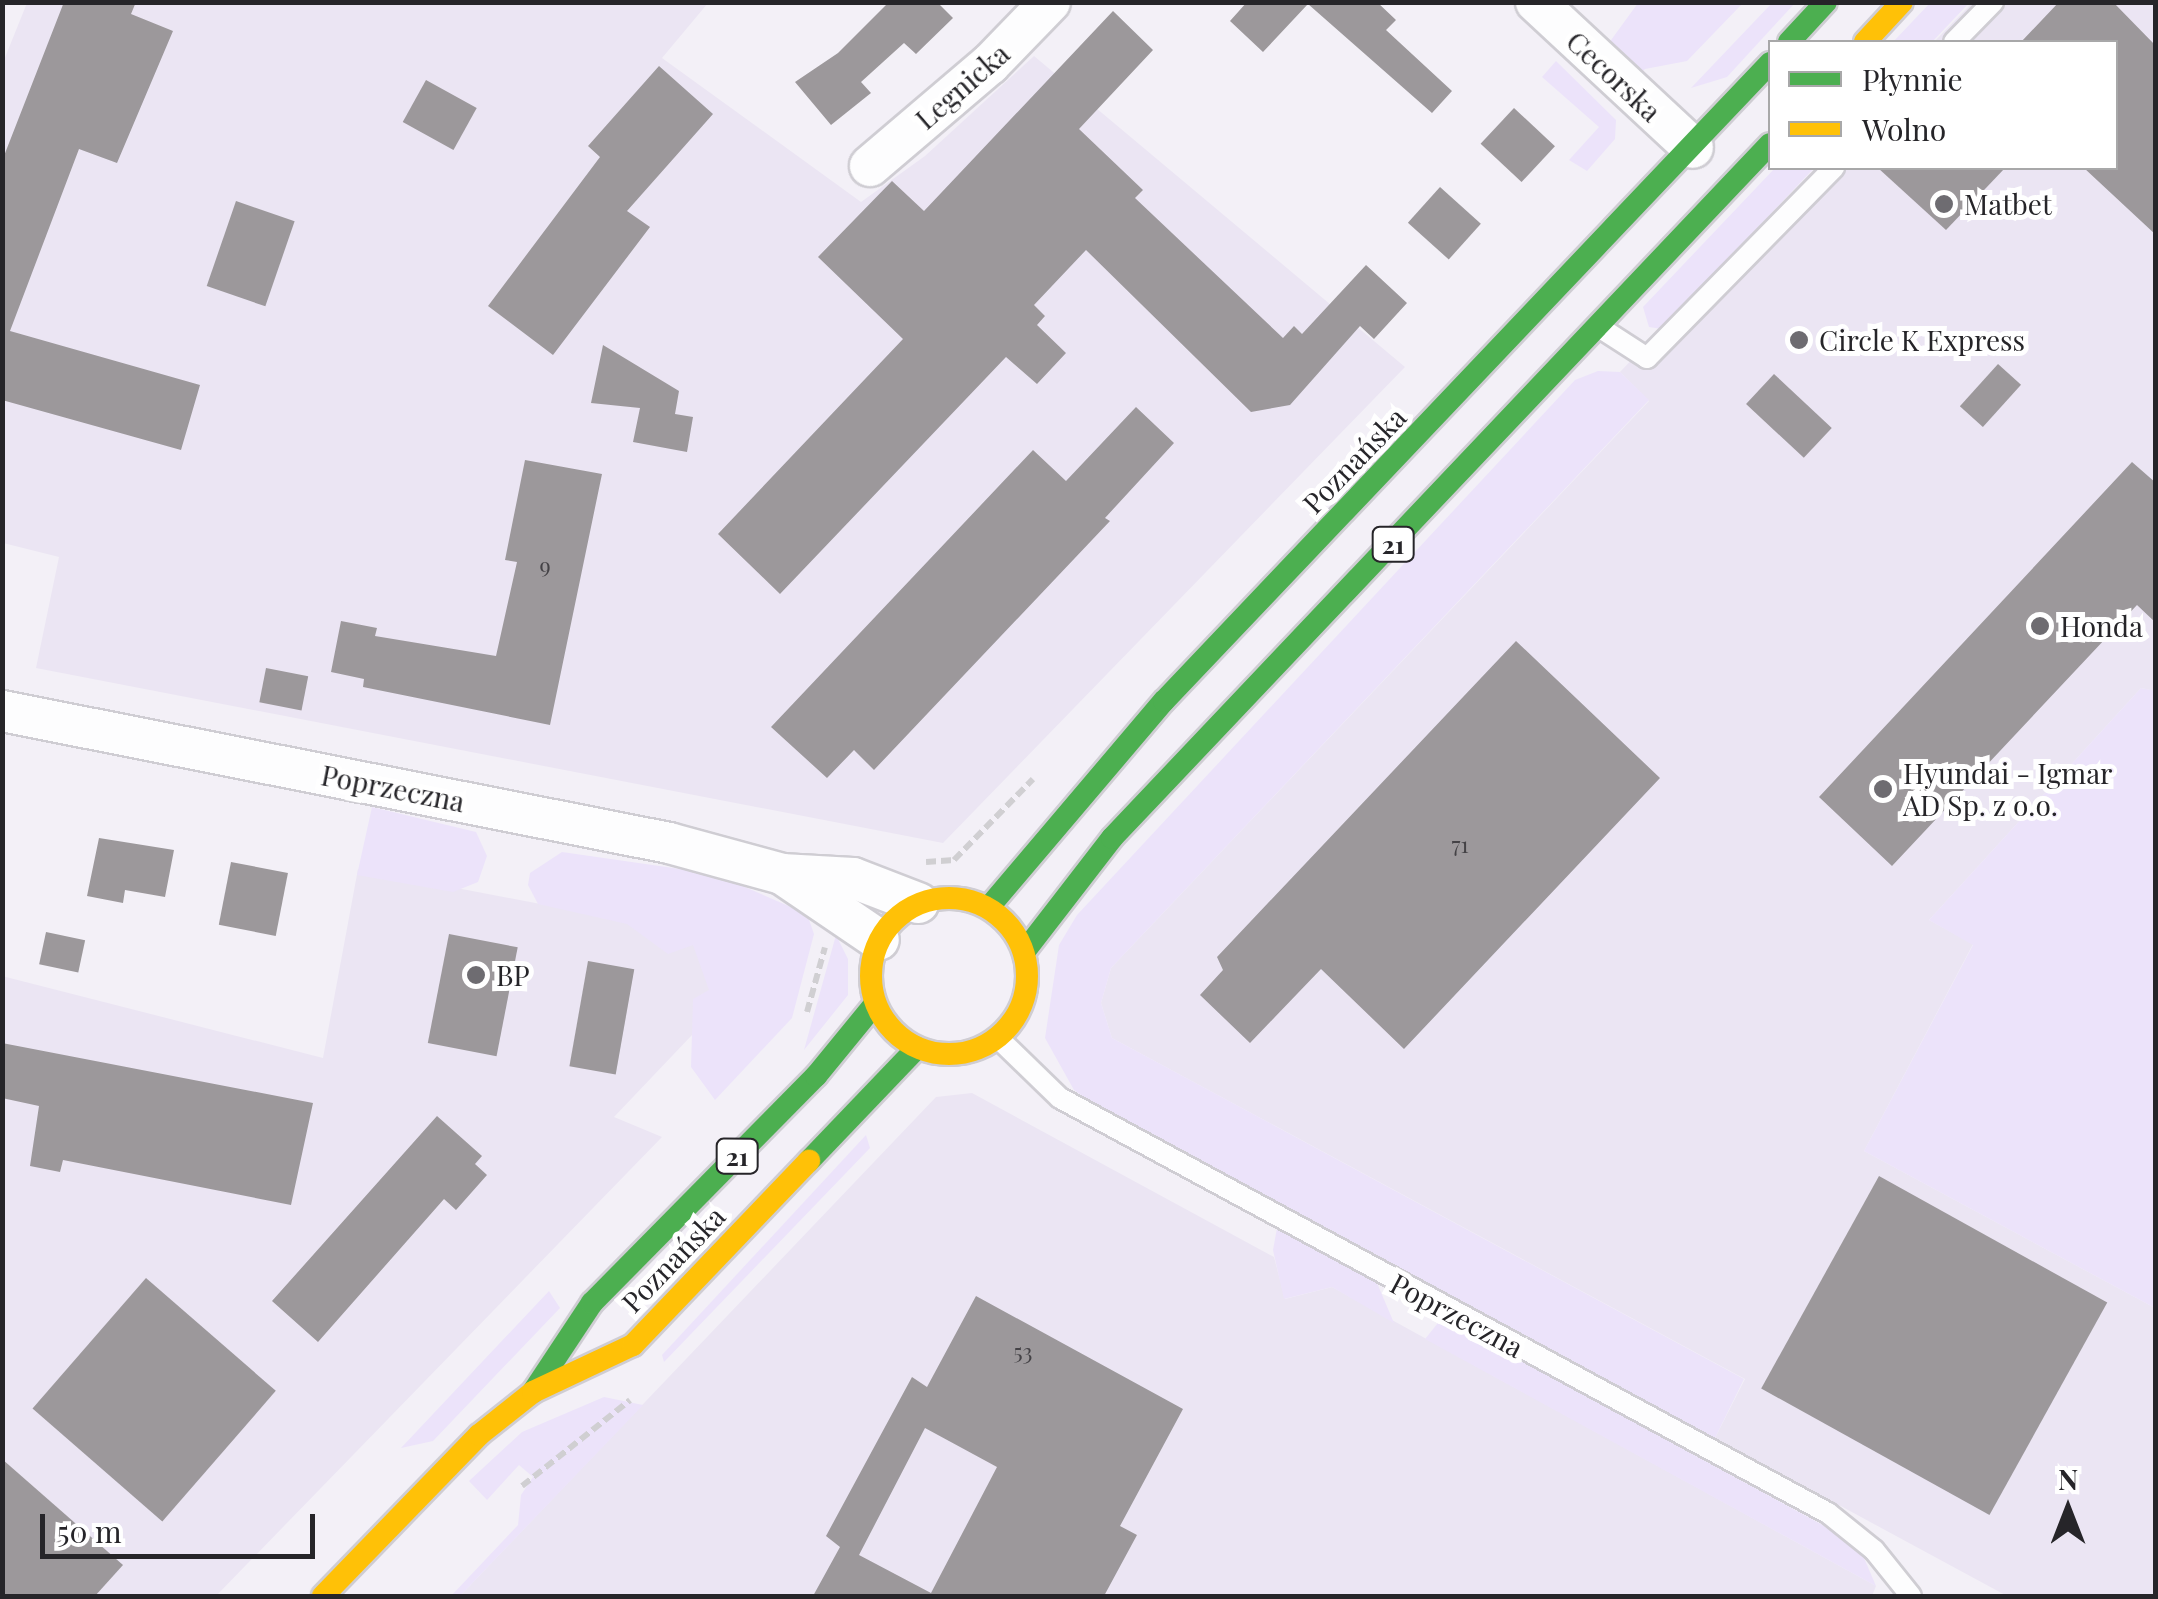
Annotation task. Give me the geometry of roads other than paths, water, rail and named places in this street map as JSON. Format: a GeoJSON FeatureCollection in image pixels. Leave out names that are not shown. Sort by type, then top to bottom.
{"type":"FeatureCollection","features":[{"type":"Feature","properties":{"kind":"main road"},"geometry":{"type":"LineString","coordinates":[[1792,40],[1826,2]]}},
{"type":"Feature","properties":{"kind":"main road"},"geometry":{"type":"LineString","coordinates":[[1867,40],[1902,2]]}},
{"type":"Feature","properties":{"kind":"main road","name":"Poznańska"},"geometry":{"type":"LineString","coordinates":[[989,907],[1164,701],[1768,65]]}},
{"type":"Feature","properties":{"kind":"main road","name":"21"},"geometry":{"type":"LineString","coordinates":[[1024,952],[1112,838],[1768,146]]}},
{"type":"Feature","properties":{"kind":"main road"},"geometry":{"type":"LineString","coordinates":[[942,897],[989,907],[1011,926],[1024,952],[1025,999],[998,1038],[973,1051],[917,1048],[892,1030],[875,1004],[872,961],[879,940],[918,903],[942,897]]}},
{"type":"Feature","properties":{"kind":"main road","name":"Poznańska"},"geometry":{"type":"LineString","coordinates":[[532,1392],[592,1303],[816,1076],[875,1004]]}},
{"type":"Feature","properties":{"kind":"main road","name":"Poznańska"},"geometry":{"type":"LineString","coordinates":[[322,1596],[479,1435],[532,1392],[633,1345],[917,1048]]}},
{"type":"Feature","properties":{"kind":"street","name":"Legnicka"},"geometry":{"type":"LineString","coordinates":[[870,166],[990,64],[1050,2]]}},
{"type":"Feature","properties":{"kind":"street","name":"Cecorska"},"geometry":{"type":"LineString","coordinates":[[1536,2],[1693,148]]}},
{"type":"Feature","properties":{"kind":"street","name":"Poprzeczna"},"geometry":{"type":"LineString","coordinates":[[2,711],[669,843],[782,874],[853,878],[918,903]]}},
{"type":"Feature","properties":{"kind":"street","name":"Poprzeczna"},"geometry":{"type":"LineString","coordinates":[[782,874],[879,940]]}},
{"type":"Feature","properties":{"kind":"lane"},"geometry":{"type":"LineString","coordinates":[[1956,40],[1993,2]]}},
{"type":"Feature","properties":{"kind":"lane"},"geometry":{"type":"LineString","coordinates":[[1597,326],[1647,358],[1832,170]]}},
{"type":"Feature","properties":{"kind":"lane","name":"Poprzeczna"},"geometry":{"type":"LineString","coordinates":[[998,1038],[1060,1098],[1828,1513],[1874,1550],[1912,1596]]}},
{"type":"Feature","properties":{"kind":"place","name":"Matbet"},"geometry":{"type":"Point","coordinates":[1944,204]}},
{"type":"Feature","properties":{"kind":"place","name":"Circle K Express"},"geometry":{"type":"Point","coordinates":[1799,340]}},
{"type":"Feature","properties":{"kind":"place","name":"Honda"},"geometry":{"type":"Point","coordinates":[2040,626]}},
{"type":"Feature","properties":{"kind":"place","name":"Hyundai - Igmar AD Sp. z o.o."},"geometry":{"type":"Point","coordinates":[1883,789]}},
{"type":"Feature","properties":{"kind":"place","name":"BP"},"geometry":{"type":"Point","coordinates":[476,975]}}]}
